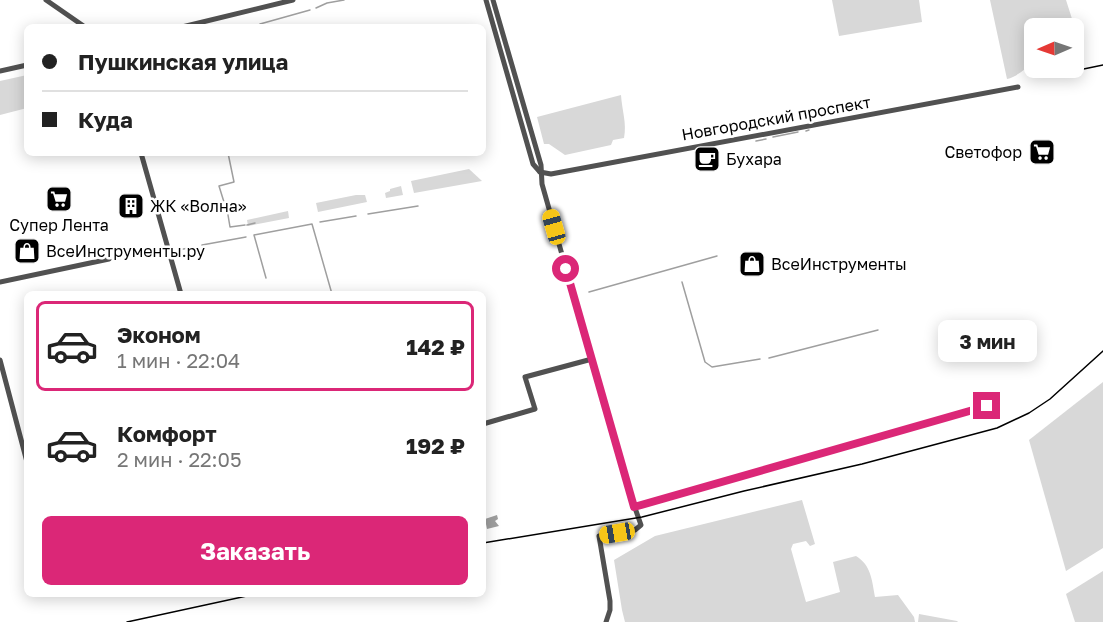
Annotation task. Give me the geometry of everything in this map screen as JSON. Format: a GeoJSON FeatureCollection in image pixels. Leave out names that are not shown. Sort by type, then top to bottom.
{"type":"FeatureCollection","features":[{"type":"Feature","properties":{"kind":"street"},"geometry":{"type":"LineString","coordinates":[[46,0],[81,24]]}},
{"type":"Feature","properties":{"kind":"street"},"geometry":{"type":"LineString","coordinates":[[195,24],[293,0]]}},
{"type":"Feature","properties":{"kind":"street"},"geometry":{"type":"LineString","coordinates":[[486,0],[533,165],[540,172]]}},
{"type":"Feature","properties":{"kind":"street"},"geometry":{"type":"LineString","coordinates":[[493,0],[541,165],[540,172],[592,359],[641,525],[635,530],[599,536],[610,601],[606,622]]}},
{"type":"Feature","properties":{"kind":"street"},"geometry":{"type":"LineString","coordinates":[[0,71],[24,66]]}},
{"type":"Feature","properties":{"kind":"street","name":"Новгородский проспект"},"geometry":{"type":"LineString","coordinates":[[540,172],[551,174],[1018,87]]}},
{"type":"Feature","properties":{"kind":"street"},"geometry":{"type":"LineString","coordinates":[[142,156],[180,291]]}},
{"type":"Feature","properties":{"kind":"street"},"geometry":{"type":"LineString","coordinates":[[0,282],[109,259]]}},
{"type":"Feature","properties":{"kind":"street"},"geometry":{"type":"LineString","coordinates":[[486,423],[535,409],[525,377],[592,359]]}},
{"type":"Feature","properties":{"kind":"street"},"geometry":{"type":"LineString","coordinates":[[0,360],[24,451]]}},
{"type":"Feature","properties":{"kind":"street"},"geometry":{"type":"LineString","coordinates":[[634,507],[987,406]]}},
{"type":"Feature","properties":{"kind":"shaded area"},"geometry":{"type":"Polygon","coordinates":[[[832,0],[919,0],[922,22],[839,36],[832,0]]]}},
{"type":"Feature","properties":{"kind":"shaded area"},"geometry":{"type":"Polygon","coordinates":[[[990,0],[1066,0],[1072,18],[1024,18],[1024,69],[1007,79],[990,0]]]}},
{"type":"Feature","properties":{"kind":"shaded area"},"geometry":{"type":"Polygon","coordinates":[[[24,76],[24,109],[0,115],[0,81],[24,76]]]}},
{"type":"Feature","properties":{"kind":"shaded area"},"geometry":{"type":"Polygon","coordinates":[[[621,95],[625,122],[624,138],[613,140],[611,145],[565,155],[549,144],[544,144],[537,117],[621,95]]]}},
{"type":"Feature","properties":{"kind":"shaded area"},"geometry":{"type":"Polygon","coordinates":[[[469,169],[482,181],[414,193],[411,181],[469,169]]]}},
{"type":"Feature","properties":{"kind":"shaded area"},"geometry":{"type":"Polygon","coordinates":[[[401,186],[403,195],[386,198],[385,193],[390,189],[401,186]]]}},
{"type":"Feature","properties":{"kind":"shaded area"},"geometry":{"type":"Polygon","coordinates":[[[365,195],[367,202],[318,212],[316,203],[365,195]]]}},
{"type":"Feature","properties":{"kind":"shaded area"},"geometry":{"type":"Polygon","coordinates":[[[288,211],[289,218],[248,226],[247,220],[288,211]]]}},
{"type":"Feature","properties":{"kind":"shaded area"},"geometry":{"type":"Polygon","coordinates":[[[1103,382],[1103,548],[1066,571],[1029,440],[1103,382]]]}},
{"type":"Feature","properties":{"kind":"shaded area"},"geometry":{"type":"Polygon","coordinates":[[[802,500],[815,544],[810,546],[806,541],[793,544],[791,549],[806,602],[840,592],[833,562],[856,556],[868,568],[875,597],[898,595],[914,617],[915,622],[625,622],[614,560],[655,536],[802,500]]]}},
{"type":"Feature","properties":{"kind":"shaded area"},"geometry":{"type":"Polygon","coordinates":[[[497,515],[498,519],[495,521],[499,526],[487,529],[486,519],[497,515]]]}},
{"type":"Feature","properties":{"kind":"shaded area"},"geometry":{"type":"Polygon","coordinates":[[[1103,571],[1103,622],[1075,622],[1066,594],[1103,571]]]}},
{"type":"Feature","properties":{"kind":"shaded area"},"geometry":{"type":"Polygon","coordinates":[[[919,614],[957,621],[958,622],[918,622],[919,614]]]}},
{"type":"Feature","properties":{"kind":"waterway"},"geometry":{"type":"LineString","coordinates":[[316,8],[344,0]]}},
{"type":"Feature","properties":{"kind":"waterway"},"geometry":{"type":"LineString","coordinates":[[260,24],[310,10]]}},
{"type":"Feature","properties":{"kind":"waterway"},"geometry":{"type":"LineString","coordinates":[[773,137],[798,132]]}},
{"type":"Feature","properties":{"kind":"waterway"},"geometry":{"type":"LineString","coordinates":[[756,141],[766,139]]}},
{"type":"Feature","properties":{"kind":"waterway"},"geometry":{"type":"LineString","coordinates":[[229,156],[234,182],[219,186],[230,227],[245,225]]}},
{"type":"Feature","properties":{"kind":"waterway"},"geometry":{"type":"LineString","coordinates":[[368,214],[418,206]]}},
{"type":"Feature","properties":{"kind":"waterway"},"geometry":{"type":"LineString","coordinates":[[320,222],[356,216]]}},
{"type":"Feature","properties":{"kind":"waterway"},"geometry":{"type":"LineString","coordinates":[[247,225],[255,223]]}},
{"type":"Feature","properties":{"kind":"waterway"},"geometry":{"type":"LineString","coordinates":[[266,278],[254,235],[312,224],[331,291]]}},
{"type":"Feature","properties":{"kind":"waterway"},"geometry":{"type":"LineString","coordinates":[[202,245],[246,237]]}},
{"type":"Feature","properties":{"kind":"waterway"},"geometry":{"type":"LineString","coordinates":[[178,250],[194,247]]}},
{"type":"Feature","properties":{"kind":"waterway"},"geometry":{"type":"LineString","coordinates":[[589,292],[717,256]]}},
{"type":"Feature","properties":{"kind":"waterway"},"geometry":{"type":"LineString","coordinates":[[682,282],[705,362],[712,367],[760,359]]}},
{"type":"Feature","properties":{"kind":"waterway"},"geometry":{"type":"LineString","coordinates":[[769,358],[878,330]]}},
{"type":"Feature","properties":{"kind":"tram line"},"geometry":{"type":"LineString","coordinates":[[1084,69],[1103,65]]}},
{"type":"Feature","properties":{"kind":"tram line"},"geometry":{"type":"LineString","coordinates":[[486,543],[642,517],[862,464],[997,428],[1029,413],[1050,399],[1103,351]]}},
{"type":"Feature","properties":{"kind":"tram line"},"geometry":{"type":"LineString","coordinates":[[127,622],[242,597]]}},
{"type":"Feature","properties":{"kind":"place","name":"Светофор"},"geometry":{"type":"Point","coordinates":[1042,152]}},
{"type":"Feature","properties":{"kind":"place","name":"Бухара"},"geometry":{"type":"Point","coordinates":[707,159]}},
{"type":"Feature","properties":{"kind":"place","name":"Супер Лента"},"geometry":{"type":"Point","coordinates":[59,199]}},
{"type":"Feature","properties":{"kind":"place","name":"ЖК «Волна»"},"geometry":{"type":"Point","coordinates":[131,206]}},
{"type":"Feature","properties":{"kind":"place","name":"ВсеИнструменты.ру"},"geometry":{"type":"Point","coordinates":[27,251]}},
{"type":"Feature","properties":{"kind":"place","name":"ВсеИнструменты"},"geometry":{"type":"Point","coordinates":[752,264]}},
{"type":"Feature","properties":{"kind":"route"},"geometry":{"type":"LineString","coordinates":[[566,269],[634,507],[987,406]]}}]}
